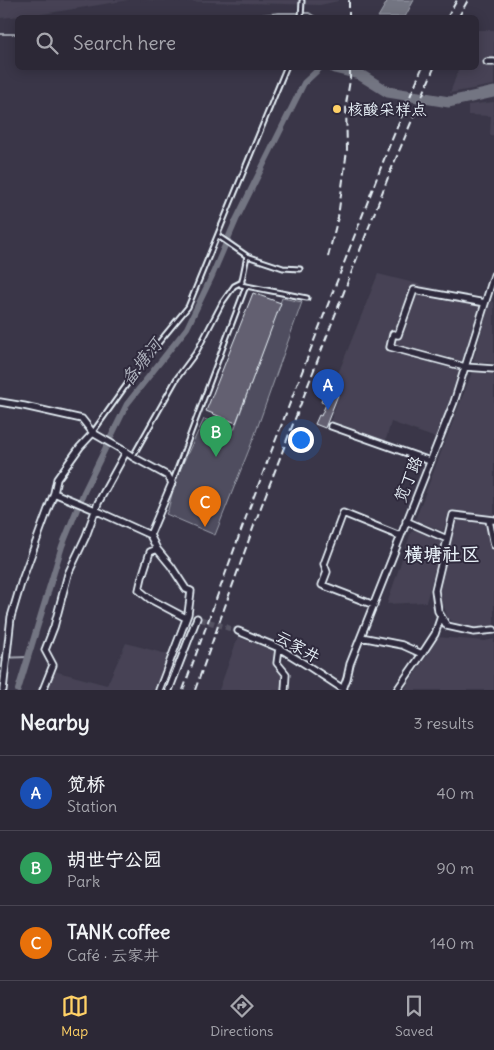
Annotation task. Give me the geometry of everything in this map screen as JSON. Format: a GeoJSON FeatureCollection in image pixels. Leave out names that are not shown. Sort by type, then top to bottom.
{"type":"FeatureCollection","features":[{"type":"Feature","properties":{"kind":"street"},"geometry":{"type":"LineString","coordinates":[[487,62],[494,62]]}},
{"type":"Feature","properties":{"kind":"street","name":"笕丁路"},"geometry":{"type":"LineString","coordinates":[[343,690],[350,664],[454,402],[494,275]]}},
{"type":"Feature","properties":{"kind":"street"},"geometry":{"type":"LineString","coordinates":[[485,303],[414,290],[398,334],[393,334],[390,348],[465,367],[494,369]]}},
{"type":"Feature","properties":{"kind":"street"},"geometry":{"type":"LineString","coordinates":[[0,402],[82,419],[94,433],[132,457],[168,476],[172,483],[150,534]]}},
{"type":"Feature","properties":{"kind":"street"},"geometry":{"type":"LineString","coordinates":[[331,426],[430,461]]}},
{"type":"Feature","properties":{"kind":"street"},"geometry":{"type":"LineString","coordinates":[[3,690],[11,617],[22,580],[54,493],[57,479],[80,447],[94,433]]}},
{"type":"Feature","properties":{"kind":"street"},"geometry":{"type":"LineString","coordinates":[[43,690],[54,665],[45,650],[54,627],[68,574],[86,536],[98,503],[126,452]]}},
{"type":"Feature","properties":{"kind":"street"},"geometry":{"type":"LineString","coordinates":[[54,493],[150,534],[157,549],[186,589],[191,591],[188,614],[159,690]]}},
{"type":"Feature","properties":{"kind":"street"},"geometry":{"type":"LineString","coordinates":[[374,605],[322,585],[327,572],[324,564],[343,513],[400,536]]}},
{"type":"Feature","properties":{"kind":"street"},"geometry":{"type":"LineString","coordinates":[[494,545],[491,520],[453,515],[435,590],[438,611],[447,626],[474,632],[494,630]]}},
{"type":"Feature","properties":{"kind":"street"},"geometry":{"type":"LineString","coordinates":[[406,521],[447,539]]}},
{"type":"Feature","properties":{"kind":"street"},"geometry":{"type":"LineString","coordinates":[[157,549],[150,552],[139,590],[150,599],[184,617]]}},
{"type":"Feature","properties":{"kind":"street"},"geometry":{"type":"LineString","coordinates":[[397,690],[436,634],[441,616]]}},
{"type":"Feature","properties":{"kind":"street"},"geometry":{"type":"LineString","coordinates":[[170,690],[197,618]]}},
{"type":"Feature","properties":{"kind":"street","name":"云家井"},"geometry":{"type":"LineString","coordinates":[[238,631],[279,648],[343,690]]}},
{"type":"Feature","properties":{"kind":"street"},"geometry":{"type":"LineString","coordinates":[[361,637],[402,645],[422,654]]}},
{"type":"Feature","properties":{"kind":"street"},"geometry":{"type":"LineString","coordinates":[[279,648],[277,663],[286,674],[285,690]]}},
{"type":"Feature","properties":{"kind":"lane"},"geometry":{"type":"LineString","coordinates":[[301,15],[302,1]]}},
{"type":"Feature","properties":{"kind":"lane"},"geometry":{"type":"LineString","coordinates":[[94,433],[142,362],[188,306],[285,70]]}},
{"type":"Feature","properties":{"kind":"lane"},"geometry":{"type":"LineString","coordinates":[[218,236],[247,256],[283,268],[300,270]]}},
{"type":"Feature","properties":{"kind":"lane"},"geometry":{"type":"LineString","coordinates":[[247,256],[241,285],[307,298]]}},
{"type":"Feature","properties":{"kind":"lane"},"geometry":{"type":"LineString","coordinates":[[132,457],[177,378],[197,351],[222,304],[234,286],[242,282]]}},
{"type":"Feature","properties":{"kind":"lane"},"geometry":{"type":"LineString","coordinates":[[172,483],[246,286]]}},
{"type":"Feature","properties":{"kind":"shaded area"},"geometry":{"type":"Polygon","coordinates":[[[0,0],[129,0],[43,14],[15,15],[15,17],[0,18],[0,0]]]}},
{"type":"Feature","properties":{"kind":"shaded area"},"geometry":{"type":"Polygon","coordinates":[[[140,0],[338,0],[338,1],[320,5],[140,0]]]}},
{"type":"Feature","properties":{"kind":"shaded area"},"geometry":{"type":"Polygon","coordinates":[[[479,30],[494,30],[494,85],[450,93],[458,70],[479,70],[479,30]]]}},
{"type":"Feature","properties":{"kind":"shaded area"},"geometry":{"type":"Polygon","coordinates":[[[494,102],[494,136],[490,135],[491,116],[468,115],[468,105],[494,102]]]}},
{"type":"Feature","properties":{"kind":"shaded area"},"geometry":{"type":"Polygon","coordinates":[[[378,274],[482,300],[436,438],[391,422],[385,443],[329,425],[340,393],[330,390],[378,274]]]}},
{"type":"Feature","properties":{"kind":"shaded area"},"geometry":{"type":"Polygon","coordinates":[[[282,298],[302,302],[254,437],[215,535],[166,514],[176,478],[204,419],[234,430],[282,298]]]}},
{"type":"Feature","properties":{"kind":"shaded area"},"geometry":{"type":"Polygon","coordinates":[[[490,301],[494,302],[494,363],[473,362],[490,301]]]}},
{"type":"Feature","properties":{"kind":"shaded area"},"geometry":{"type":"Polygon","coordinates":[[[494,371],[494,517],[451,510],[443,531],[415,520],[472,372],[494,371]]]}},
{"type":"Feature","properties":{"kind":"shaded area"},"geometry":{"type":"Polygon","coordinates":[[[455,519],[494,523],[494,627],[461,627],[448,618],[437,588],[455,519]]]}},
{"type":"Feature","properties":{"kind":"shaded area"},"geometry":{"type":"Polygon","coordinates":[[[421,529],[443,542],[426,602],[387,604],[411,532],[421,529]]]}},
{"type":"Feature","properties":{"kind":"shaded area"},"geometry":{"type":"Polygon","coordinates":[[[238,637],[275,651],[273,665],[285,678],[283,690],[219,690],[238,637]]]}},
{"type":"Feature","properties":{"kind":"shaded area"},"geometry":{"type":"Polygon","coordinates":[[[437,637],[485,641],[494,639],[494,690],[404,690],[429,653],[437,637]]]}},
{"type":"Feature","properties":{"kind":"shaded area"},"geometry":{"type":"Polygon","coordinates":[[[126,643],[181,658],[169,690],[44,690],[54,671],[107,685],[126,643]]]}},
{"type":"Feature","properties":{"kind":"water"},"geometry":{"type":"Polygon","coordinates":[[[388,0],[414,0],[406,15],[379,15],[388,0]]]}},
{"type":"Feature","properties":{"kind":"building"},"geometry":{"type":"Polygon","coordinates":[[[253,293],[281,303],[236,423],[206,411],[253,293]]]}},
{"type":"Feature","properties":{"kind":"building"},"geometry":{"type":"Polygon","coordinates":[[[331,392],[338,395],[325,428],[315,424],[326,404],[321,402],[323,396],[328,398],[331,392]]]}},
{"type":"Feature","properties":{"kind":"waterway"},"geometry":{"type":"LineString","coordinates":[[261,15],[279,13],[309,13],[312,15]]}},
{"type":"Feature","properties":{"kind":"waterway"},"geometry":{"type":"LineString","coordinates":[[0,34],[15,34]]}},
{"type":"Feature","properties":{"kind":"waterway","name":"备塘河"},"geometry":{"type":"LineString","coordinates":[[18,690],[62,546],[84,492],[127,404],[187,328],[236,220],[304,83],[318,70]]}},
{"type":"Feature","properties":{"kind":"waterway"},"geometry":{"type":"LineString","coordinates":[[342,70],[359,74],[388,92],[449,102],[494,92]]}},
{"type":"Feature","properties":{"kind":"waterway"},"geometry":{"type":"LineString","coordinates":[[359,74],[362,70]]}},
{"type":"Feature","properties":{"kind":"waterway"},"geometry":{"type":"LineString","coordinates":[[0,658],[28,657]]}},
{"type":"Feature","properties":{"kind":"tunnel"},"geometry":{"type":"LineString","coordinates":[[184,617],[197,618],[238,631]]}},
{"type":"Feature","properties":{"kind":"railway"},"geometry":{"type":"LineString","coordinates":[[349,0],[349,15]]}},
{"type":"Feature","properties":{"kind":"railway"},"geometry":{"type":"LineString","coordinates":[[449,15],[457,0]]}},
{"type":"Feature","properties":{"kind":"railway"},"geometry":{"type":"LineString","coordinates":[[460,15],[468,0]]}},
{"type":"Feature","properties":{"kind":"railway"},"geometry":{"type":"LineString","coordinates":[[328,257],[338,217],[347,150],[346,104],[350,70]]}},
{"type":"Feature","properties":{"kind":"railway"},"geometry":{"type":"LineString","coordinates":[[183,690],[246,517],[388,149],[421,70]]}},
{"type":"Feature","properties":{"kind":"railway"},"geometry":{"type":"LineString","coordinates":[[195,690],[256,520],[389,175],[433,70]]}},
{"type":"Feature","properties":{"kind":"place","name":"核酸采样点"},"geometry":{"type":"Point","coordinates":[337,109]}},
{"type":"Feature","properties":{"kind":"place","name":"笕桥"},"geometry":{"type":"Point","coordinates":[328,410]}},
{"type":"Feature","properties":{"kind":"place","name":"胡世宁公园"},"geometry":{"type":"Point","coordinates":[216,457]}},
{"type":"Feature","properties":{"kind":"place","name":"TANK coffee"},"geometry":{"type":"Point","coordinates":[205,527]}},
{"type":"Feature","properties":{"kind":"district","name":"横塘社区"},"geometry":{"type":"Point","coordinates":[442,554]}}]}
